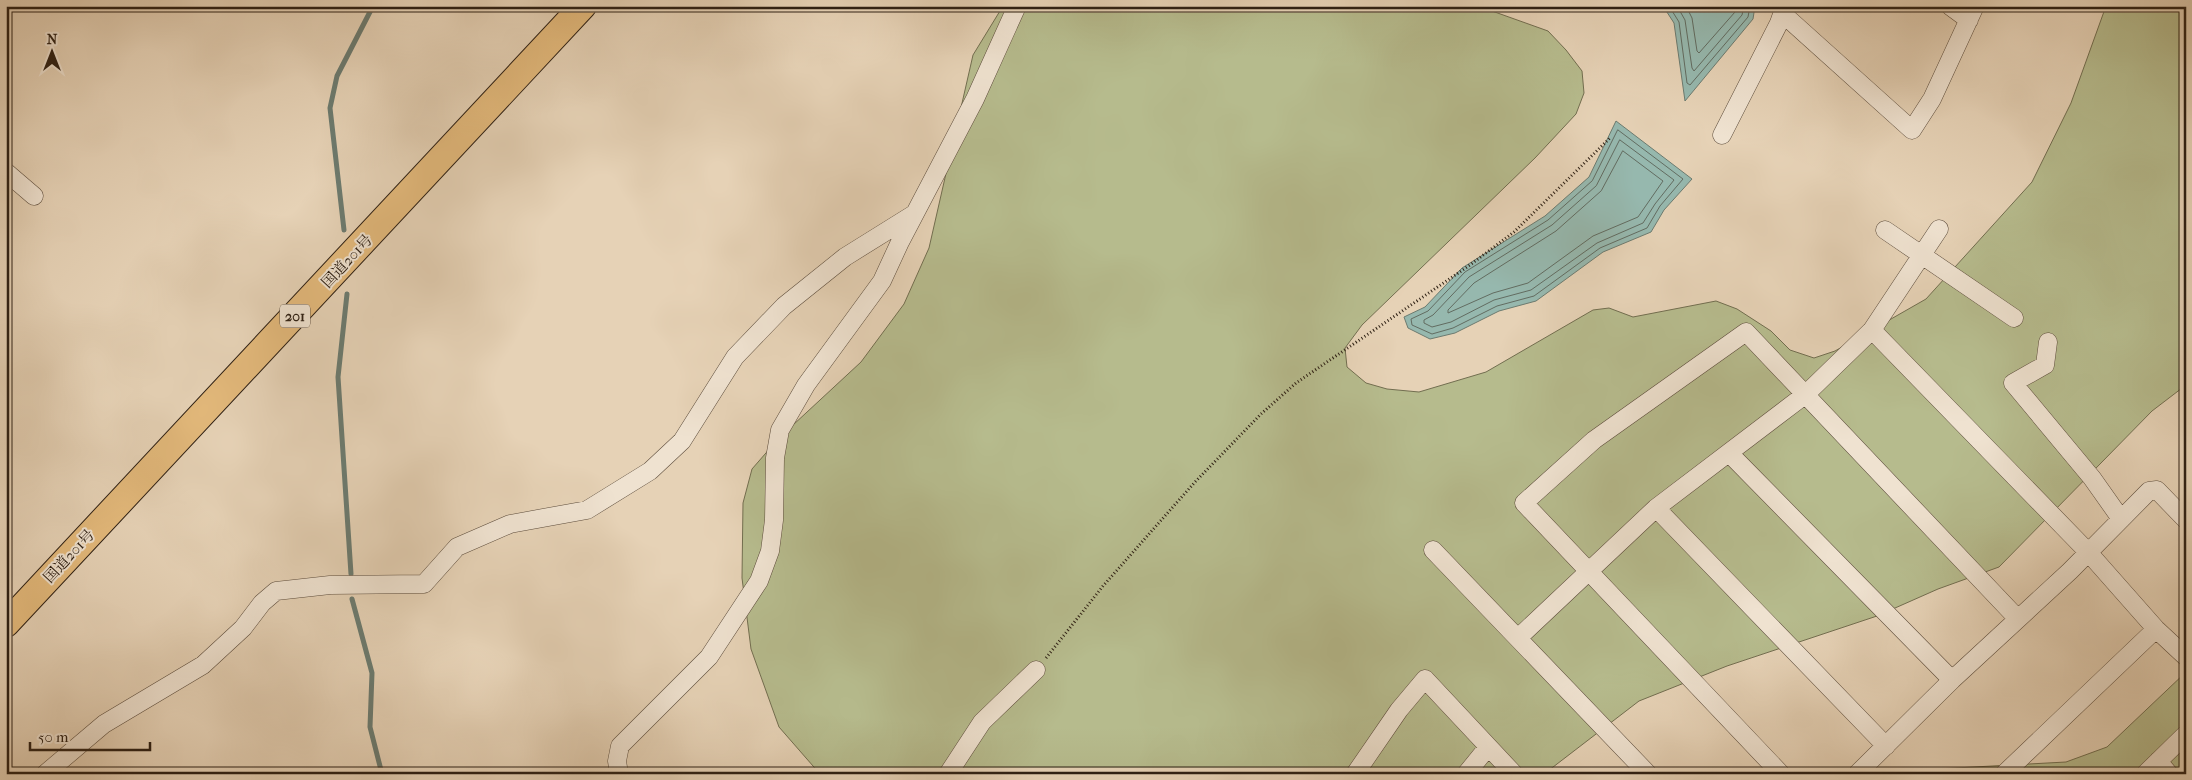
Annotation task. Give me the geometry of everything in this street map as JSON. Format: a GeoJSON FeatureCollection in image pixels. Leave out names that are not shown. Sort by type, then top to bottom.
{"type":"FeatureCollection","features":[{"type":"Feature","properties":{"kind":"highway","name":"国道201号"},"geometry":{"type":"LineString","coordinates":[[6,624],[583,6]]}},
{"type":"Feature","properties":{"kind":"street"},"geometry":{"type":"LineString","coordinates":[[619,774],[617,761],[620,746],[709,657],[759,581],[770,551],[774,520],[775,458],[780,430],[806,386],[882,281],[914,214],[974,99],[1016,6]]}},
{"type":"Feature","properties":{"kind":"street"},"geometry":{"type":"LineString","coordinates":[[1722,136],[1784,10],[1912,130],[1932,99],[1972,13],[1950,6]]}},
{"type":"Feature","properties":{"kind":"street"},"geometry":{"type":"LineString","coordinates":[[6,172],[34,196]]}},
{"type":"Feature","properties":{"kind":"street"},"geometry":{"type":"LineString","coordinates":[[45,774],[104,724],[203,665],[243,628],[262,603],[276,591],[330,585],[424,584],[457,547],[510,524],[588,510],[650,471],[682,441],[735,357],[784,306],[845,257],[914,214]]}},
{"type":"Feature","properties":{"kind":"street"},"geometry":{"type":"LineString","coordinates":[[1518,638],[1656,508],[1806,394],[1872,330],[1938,229]]}},
{"type":"Feature","properties":{"kind":"street"},"geometry":{"type":"LineString","coordinates":[[1885,230],[2014,318]]}},
{"type":"Feature","properties":{"kind":"street"},"geometry":{"type":"LineString","coordinates":[[1872,330],[2088,552],[2156,628],[2186,657]]}},
{"type":"Feature","properties":{"kind":"street"},"geometry":{"type":"LineString","coordinates":[[1781,774],[1588,573],[1524,503],[1594,440],[1746,332],[2018,619]]}},
{"type":"Feature","properties":{"kind":"street"},"geometry":{"type":"LineString","coordinates":[[2048,342],[2045,364],[2013,383],[2092,478],[2121,519]]}},
{"type":"Feature","properties":{"kind":"street"},"geometry":{"type":"LineString","coordinates":[[1729,453],[1952,680]]}},
{"type":"Feature","properties":{"kind":"street"},"geometry":{"type":"LineString","coordinates":[[1857,774],[2148,492],[2157,490],[2186,520]]}},
{"type":"Feature","properties":{"kind":"street"},"geometry":{"type":"LineString","coordinates":[[1656,508],[1886,746]]}},
{"type":"Feature","properties":{"kind":"street"},"geometry":{"type":"LineString","coordinates":[[1433,550],[1648,774]]}},
{"type":"Feature","properties":{"kind":"street"},"geometry":{"type":"LineString","coordinates":[[2004,774],[2156,628]]}},
{"type":"Feature","properties":{"kind":"street"},"geometry":{"type":"LineString","coordinates":[[948,774],[982,722],[1036,670]]}},
{"type":"Feature","properties":{"kind":"street"},"geometry":{"type":"LineString","coordinates":[[1356,774],[1399,710],[1425,680],[1514,774]]}},
{"type":"Feature","properties":{"kind":"street"},"geometry":{"type":"LineString","coordinates":[[2145,774],[2163,767],[2186,734]]}},
{"type":"Feature","properties":{"kind":"street"},"geometry":{"type":"LineString","coordinates":[[1466,774],[1488,746]]}},
{"type":"Feature","properties":{"kind":"path"},"geometry":{"type":"LineString","coordinates":[[1036,670],[1103,586],[1195,482],[1261,414],[1296,382],[1470,265],[1514,232],[1611,136]]}},
{"type":"Feature","properties":{"kind":"green space"},"geometry":{"type":"Polygon","coordinates":[[[1003,6],[1463,6],[1492,11],[1548,31],[1582,71],[1584,93],[1576,114],[1535,158],[1362,325],[1345,348],[1347,367],[1366,383],[1387,389],[1419,392],[1486,372],[1593,310],[1609,308],[1633,317],[1716,301],[1737,309],[1771,331],[1790,350],[1814,358],[1835,351],[1926,299],[2032,182],[2071,103],[2106,6],[2186,6],[2186,385],[2152,411],[1999,567],[1938,589],[1877,616],[1727,666],[1639,701],[1544,774],[820,774],[779,727],[751,649],[742,578],[743,503],[752,469],[779,438],[861,362],[904,304],[929,248],[973,55],[1003,6]]]}},
{"type":"Feature","properties":{"kind":"green space"},"geometry":{"type":"Polygon","coordinates":[[[2186,672],[2186,774],[1928,774],[1937,769],[2066,762],[2107,747],[2186,672]]]}},
{"type":"Feature","properties":{"kind":"water"},"geometry":{"type":"Polygon","coordinates":[[[1663,6],[1755,6],[1753,19],[1685,101],[1674,23],[1663,6]]]}},
{"type":"Feature","properties":{"kind":"water"},"geometry":{"type":"Polygon","coordinates":[[[1616,121],[1692,179],[1664,210],[1651,232],[1603,252],[1536,301],[1499,311],[1455,333],[1430,339],[1408,328],[1404,317],[1425,307],[1462,268],[1545,216],[1589,177],[1616,121]]]}},
{"type":"Feature","properties":{"kind":"waterway"},"geometry":{"type":"LineString","coordinates":[[344,230],[330,108],[337,76],[373,6]]}},
{"type":"Feature","properties":{"kind":"waterway"},"geometry":{"type":"LineString","coordinates":[[347,294],[338,377],[351,574]]}},
{"type":"Feature","properties":{"kind":"waterway"},"geometry":{"type":"LineString","coordinates":[[352,599],[372,673],[370,727],[382,774]]}}]}
